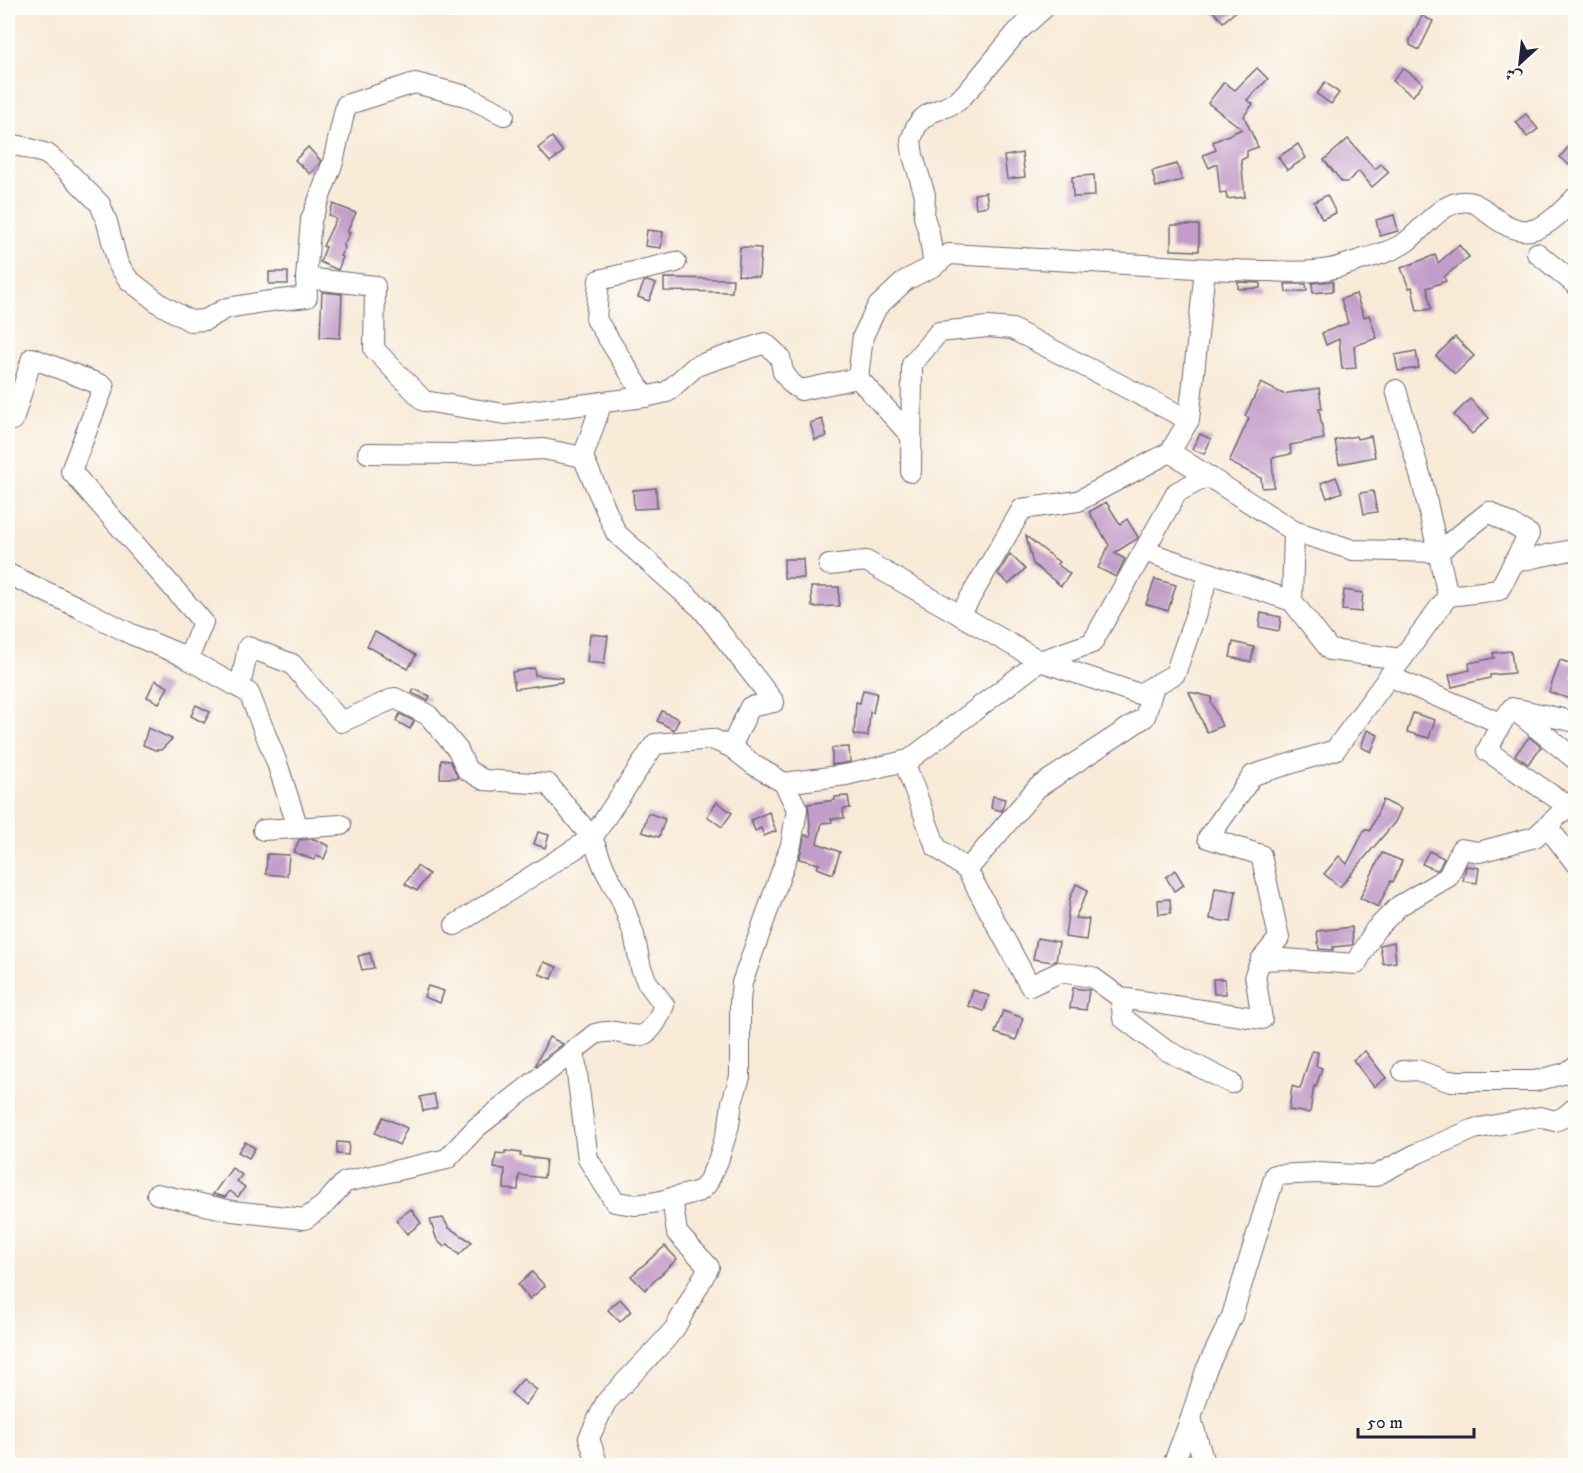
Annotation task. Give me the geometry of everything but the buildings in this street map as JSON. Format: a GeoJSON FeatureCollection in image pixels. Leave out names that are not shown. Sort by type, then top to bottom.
{"type":"FeatureCollection","features":[{"type":"Feature","properties":{"kind":"street"},"geometry":{"type":"LineString","coordinates":[[934,266],[924,217],[925,195],[912,148],[916,127],[930,113],[958,101],[1016,33],[1044,8]]}},
{"type":"Feature","properties":{"kind":"street"},"geometry":{"type":"LineString","coordinates":[[8,145],[47,154],[65,169],[100,204],[118,264],[129,280],[160,304],[190,321],[205,320],[227,308],[306,297],[311,220],[333,162],[346,105],[416,83],[466,96],[504,115]]}},
{"type":"Feature","properties":{"kind":"street"},"geometry":{"type":"LineString","coordinates":[[911,436],[858,378],[863,336],[878,307],[906,280],[934,266],[949,254],[1205,269],[1291,272],[1329,270],[1384,253],[1406,242],[1435,215],[1457,202],[1468,201],[1479,205],[1514,229],[1527,231],[1545,226],[1575,197]]}},
{"type":"Feature","properties":{"kind":"street"},"geometry":{"type":"LineString","coordinates":[[1537,253],[1575,285]]}},
{"type":"Feature","properties":{"kind":"street"},"geometry":{"type":"LineString","coordinates":[[645,397],[596,319],[599,280],[676,262]]}},
{"type":"Feature","properties":{"kind":"street"},"geometry":{"type":"LineString","coordinates":[[960,615],[1023,509],[1078,501],[1170,452],[1189,420],[1205,269]]}},
{"type":"Feature","properties":{"kind":"street"},"geometry":{"type":"LineString","coordinates":[[306,278],[375,286],[374,349],[424,401],[505,414],[645,397],[667,392],[696,366],[765,343],[780,357],[783,372],[792,384],[801,390],[858,378]]}},
{"type":"Feature","properties":{"kind":"street"},"geometry":{"type":"LineString","coordinates":[[910,472],[912,364],[939,332],[988,327],[1012,329],[1189,420]]}},
{"type":"Feature","properties":{"kind":"street"},"geometry":{"type":"LineString","coordinates":[[8,421],[13,420],[32,358],[104,386],[71,471],[203,622],[188,659]]}},
{"type":"Feature","properties":{"kind":"street"},"geometry":{"type":"LineString","coordinates":[[1396,390],[1423,485],[1448,596]]}},
{"type":"Feature","properties":{"kind":"street"},"geometry":{"type":"LineString","coordinates":[[603,402],[583,457],[616,532],[702,609],[774,702],[750,707],[731,747]]}},
{"type":"Feature","properties":{"kind":"street"},"geometry":{"type":"LineString","coordinates":[[368,453],[456,454],[543,449],[583,457]]}},
{"type":"Feature","properties":{"kind":"street"},"geometry":{"type":"LineString","coordinates":[[904,761],[936,847],[967,870],[1030,986],[1060,972],[1092,976],[1121,998],[1262,1020],[1256,975],[1261,960],[1279,938],[1261,855],[1208,838],[1253,776],[1335,750],[1448,596],[1499,590],[1529,534],[1489,512],[1438,552],[1353,550],[1294,531],[1170,452]]}},
{"type":"Feature","properties":{"kind":"street"},"geometry":{"type":"LineString","coordinates":[[784,783],[846,775],[909,760],[1040,661],[1092,643],[1177,492],[1208,476]]}},
{"type":"Feature","properties":{"kind":"street"},"geometry":{"type":"LineString","coordinates":[[1292,601],[1294,531]]}},
{"type":"Feature","properties":{"kind":"street"},"geometry":{"type":"LineString","coordinates":[[1514,562],[1575,549]]}},
{"type":"Feature","properties":{"kind":"street"},"geometry":{"type":"LineString","coordinates":[[1144,551],[1292,601],[1330,650],[1402,659]]}},
{"type":"Feature","properties":{"kind":"street"},"geometry":{"type":"LineString","coordinates":[[829,565],[866,561],[1040,661],[1139,694],[1175,674],[1210,573]]}},
{"type":"Feature","properties":{"kind":"street"},"geometry":{"type":"LineString","coordinates":[[8,573],[131,634],[179,654],[249,693],[277,764],[298,828]]}},
{"type":"Feature","properties":{"kind":"street"},"geometry":{"type":"LineString","coordinates":[[157,1194],[232,1211],[305,1219],[324,1205],[345,1182],[447,1159],[476,1128],[595,1034],[605,1031],[637,1036],[646,1033],[654,1027],[664,1005],[640,968],[634,934],[622,901],[605,870],[592,838],[548,784],[484,780],[467,770],[458,750],[428,715],[395,698],[341,722],[292,664],[248,647],[240,688]]}},
{"type":"Feature","properties":{"kind":"street"},"geometry":{"type":"LineString","coordinates":[[1389,676],[1471,710],[1507,716],[1575,722]]}},
{"type":"Feature","properties":{"kind":"street"},"geometry":{"type":"LineString","coordinates":[[967,870],[1036,788],[1145,717],[1154,686]]}},
{"type":"Feature","properties":{"kind":"street"},"geometry":{"type":"LineString","coordinates":[[1507,716],[1575,760]]}},
{"type":"Feature","properties":{"kind":"street"},"geometry":{"type":"LineString","coordinates":[[1261,960],[1284,959],[1356,964],[1375,930],[1399,906],[1448,877],[1461,849],[1479,852],[1535,837],[1572,803],[1487,751],[1507,716]]}},
{"type":"Feature","properties":{"kind":"street"},"geometry":{"type":"LineString","coordinates":[[455,925],[592,838],[656,744],[712,739],[731,747],[754,765],[784,783],[797,809],[791,845],[742,983],[740,1077],[732,1102],[729,1125],[708,1184],[700,1191],[657,1202],[636,1205],[615,1202],[588,1159],[574,1050]]}},
{"type":"Feature","properties":{"kind":"street"},"geometry":{"type":"LineString","coordinates":[[263,831],[341,825]]}},
{"type":"Feature","properties":{"kind":"street"},"geometry":{"type":"LineString","coordinates":[[1547,826],[1575,864]]}},
{"type":"Feature","properties":{"kind":"street"},"geometry":{"type":"LineString","coordinates":[[1121,998],[1123,1017],[1155,1043],[1231,1083]]}},
{"type":"Feature","properties":{"kind":"street"},"geometry":{"type":"LineString","coordinates":[[1403,1071],[1417,1070],[1448,1081],[1535,1081],[1566,1073],[1575,1066]]}},
{"type":"Feature","properties":{"kind":"street"},"geometry":{"type":"LineString","coordinates":[[1173,1465],[1206,1370],[1232,1316],[1275,1175],[1317,1173],[1375,1176],[1418,1153],[1474,1130],[1540,1117],[1555,1121],[1564,1117],[1575,1107]]}},
{"type":"Feature","properties":{"kind":"street"},"geometry":{"type":"LineString","coordinates":[[598,1466],[590,1438],[606,1402],[675,1328],[709,1267],[677,1233],[672,1198]]}},
{"type":"Feature","properties":{"kind":"street"},"geometry":{"type":"LineString","coordinates":[[1191,1418],[1204,1466]]}}]}
